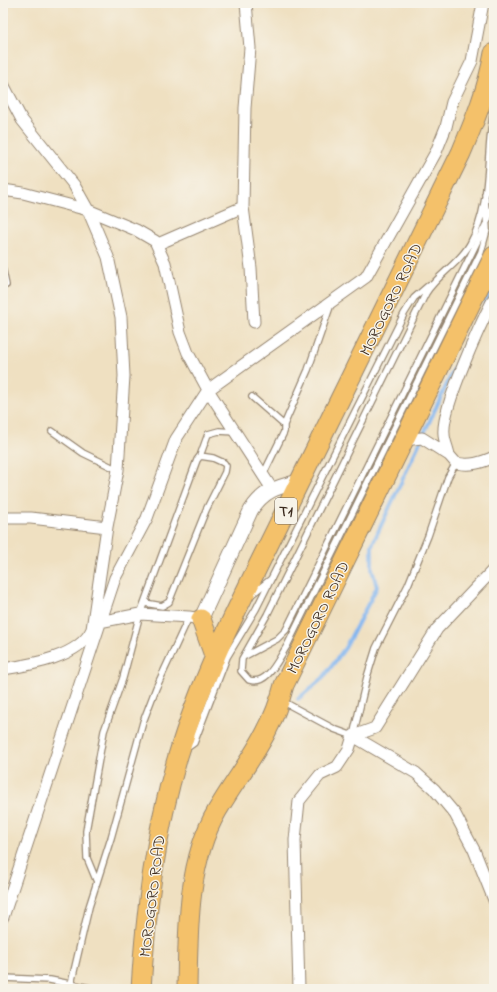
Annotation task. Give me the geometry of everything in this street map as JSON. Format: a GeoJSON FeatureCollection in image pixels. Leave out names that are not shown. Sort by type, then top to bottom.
{"type":"FeatureCollection","features":[{"type":"Feature","properties":{"kind":"highway","name":"MOROGORO ROAD"},"geometry":{"type":"LineString","coordinates":[[141,989],[144,930],[154,855],[165,802],[193,711],[240,604],[461,153],[478,114],[490,73],[494,53]]}},
{"type":"Feature","properties":{"kind":"highway","name":"MOROGORO ROAD"},"geometry":{"type":"LineString","coordinates":[[187,989],[190,905],[201,851],[217,811],[264,739],[280,700],[284,685],[494,256]]}},
{"type":"Feature","properties":{"kind":"highway"},"geometry":{"type":"LineString","coordinates":[[195,618],[215,658]]}},
{"type":"Feature","properties":{"kind":"street"},"geometry":{"type":"LineString","coordinates":[[246,3],[250,48],[245,108],[243,207],[251,268],[254,322]]}},
{"type":"Feature","properties":{"kind":"street"},"geometry":{"type":"LineString","coordinates":[[3,917],[97,623],[115,578],[147,518],[176,439],[208,390],[366,277],[436,152],[446,127],[452,102],[472,61],[483,3]]}},
{"type":"Feature","properties":{"kind":"street"},"geometry":{"type":"LineString","coordinates":[[3,84],[22,120],[74,185],[88,210],[108,257],[121,317],[124,376],[118,470],[107,527],[97,623],[90,634],[82,642],[54,659],[3,669]]}},
{"type":"Feature","properties":{"kind":"street"},"geometry":{"type":"LineString","coordinates":[[3,190],[53,200],[88,210],[136,230],[158,244],[165,263],[180,332],[188,353],[208,390],[272,489]]}},
{"type":"Feature","properties":{"kind":"street"},"geometry":{"type":"LineString","coordinates":[[158,244],[243,207]]}},
{"type":"Feature","properties":{"kind":"street"},"geometry":{"type":"LineString","coordinates":[[453,459],[444,433],[446,411],[485,315],[494,298]]}},
{"type":"Feature","properties":{"kind":"street"},"geometry":{"type":"LineString","coordinates":[[404,440],[422,438],[466,466],[482,463],[494,457]]}},
{"type":"Feature","properties":{"kind":"street"},"geometry":{"type":"LineString","coordinates":[[97,623],[140,614],[195,618],[250,510],[261,496],[272,489],[300,481]]}},
{"type":"Feature","properties":{"kind":"street"},"geometry":{"type":"LineString","coordinates":[[3,518],[31,518],[107,527]]}},
{"type":"Feature","properties":{"kind":"street"},"geometry":{"type":"LineString","coordinates":[[353,736],[374,728],[437,630],[494,569]]}},
{"type":"Feature","properties":{"kind":"street"},"geometry":{"type":"LineString","coordinates":[[353,736],[416,773],[434,789],[455,814],[474,850],[494,900]]}},
{"type":"Feature","properties":{"kind":"street"},"geometry":{"type":"LineString","coordinates":[[299,989],[294,840],[299,801],[320,775],[337,767],[349,749],[353,736]]}},
{"type":"Feature","properties":{"kind":"lane","name":"MOROGORO ROAD"},"geometry":{"type":"LineString","coordinates":[[178,756],[194,743],[228,656],[256,609],[404,314],[414,298],[453,266],[470,244],[481,218],[494,110]]}},
{"type":"Feature","properties":{"kind":"lane","name":"MOROGORO ROAD"},"geometry":{"type":"LineString","coordinates":[[432,282],[267,615],[242,659],[240,668],[243,675],[249,680],[260,681],[268,675],[287,646],[482,252],[486,238],[488,220],[485,194]]}},
{"type":"Feature","properties":{"kind":"lane","name":"MOROGORO ROAD"},"geometry":{"type":"LineString","coordinates":[[242,659],[248,653],[277,639],[286,630],[488,220],[494,202]]}},
{"type":"Feature","properties":{"kind":"lane"},"geometry":{"type":"LineString","coordinates":[[3,271],[6,285]]}},
{"type":"Feature","properties":{"kind":"lane"},"geometry":{"type":"LineString","coordinates":[[263,475],[284,432],[284,425],[308,370],[332,302]]}},
{"type":"Feature","properties":{"kind":"lane"},"geometry":{"type":"LineString","coordinates":[[252,397],[284,425]]}},
{"type":"Feature","properties":{"kind":"lane"},"geometry":{"type":"LineString","coordinates":[[52,431],[84,453],[118,470]]}},
{"type":"Feature","properties":{"kind":"lane"},"geometry":{"type":"LineString","coordinates":[[97,882],[87,858],[86,831],[104,731],[123,678],[140,614],[208,434],[219,431],[235,432]]}},
{"type":"Feature","properties":{"kind":"lane"},"geometry":{"type":"LineString","coordinates":[[145,603],[162,606],[169,602],[206,510],[225,472],[226,466],[224,463],[213,458],[200,456]]}},
{"type":"Feature","properties":{"kind":"lane"},"geometry":{"type":"LineString","coordinates":[[280,700],[326,726],[353,736],[367,677],[376,648],[408,584],[428,536],[453,459]]}},
{"type":"Feature","properties":{"kind":"lane","name":"MOROGORO ROAD"},"geometry":{"type":"LineString","coordinates":[[240,604],[272,577]]}},
{"type":"Feature","properties":{"kind":"lane"},"geometry":{"type":"LineString","coordinates":[[71,984],[89,907],[111,838],[143,722],[156,688],[195,618]]}},
{"type":"Feature","properties":{"kind":"lane"},"geometry":{"type":"LineString","coordinates":[[3,978],[50,980],[71,984],[81,988],[95,989]]}},
{"type":"Feature","properties":{"kind":"waterway"},"geometry":{"type":"LineString","coordinates":[[485,304],[494,285]]}},
{"type":"Feature","properties":{"kind":"waterway"},"geometry":{"type":"LineString","coordinates":[[298,699],[323,678],[345,648],[377,587],[372,569],[372,545],[472,330]]}}]}
